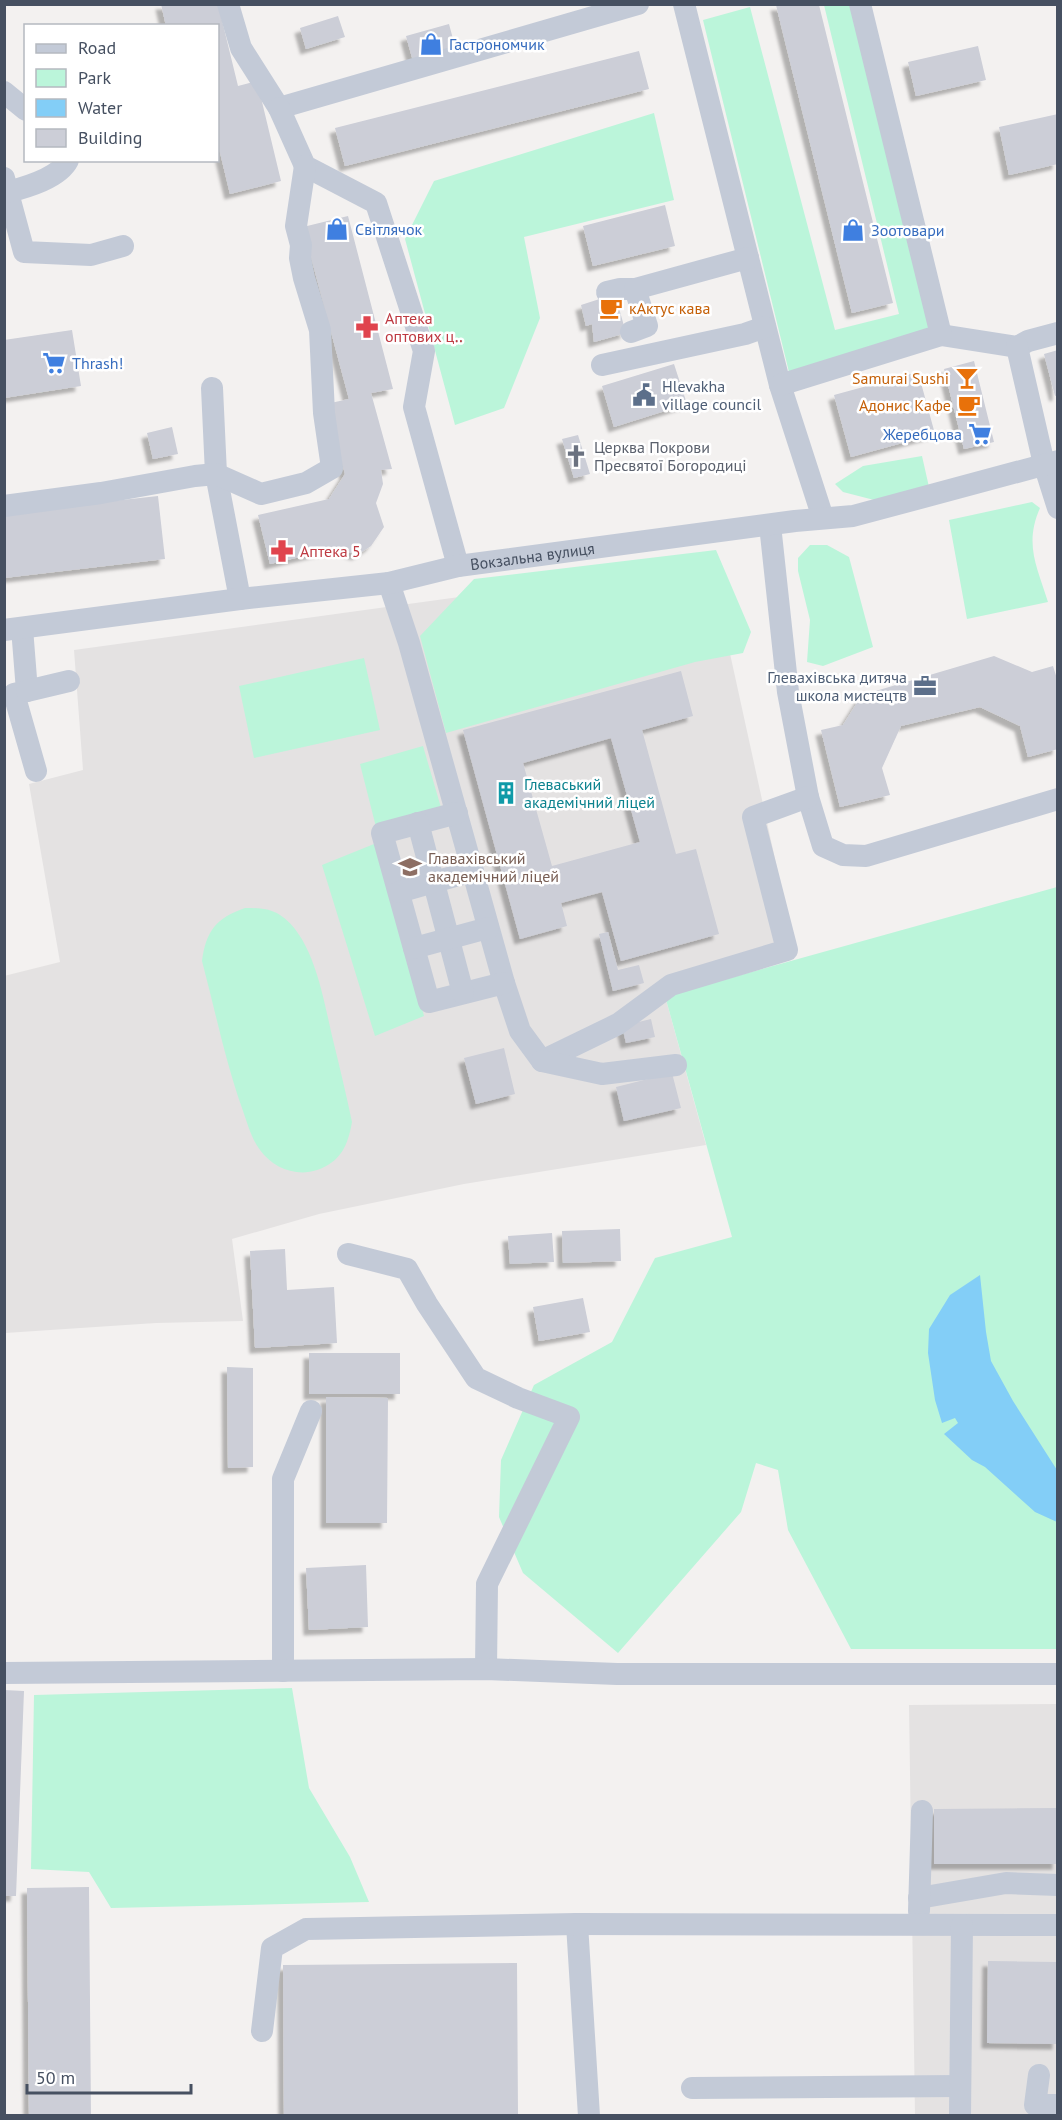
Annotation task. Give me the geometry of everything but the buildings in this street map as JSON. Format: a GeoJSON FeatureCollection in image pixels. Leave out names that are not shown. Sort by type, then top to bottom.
{"type":"FeatureCollection","features":[{"type":"Feature","properties":{"kind":"street"},"geometry":{"type":"LineString","coordinates":[[4,506],[101,494],[216,474],[261,494],[306,483],[332,468],[324,413],[320,330],[304,278],[300,258],[301,245],[296,226],[305,166],[279,108],[241,48],[228,4]]}},
{"type":"Feature","properties":{"kind":"street"},"geometry":{"type":"LineString","coordinates":[[279,108],[568,14],[638,4]]}},
{"type":"Feature","properties":{"kind":"street"},"geometry":{"type":"LineString","coordinates":[[684,4],[780,385],[823,518]]}},
{"type":"Feature","properties":{"kind":"street"},"geometry":{"type":"LineString","coordinates":[[860,4],[942,335]]}},
{"type":"Feature","properties":{"kind":"street"},"geometry":{"type":"LineString","coordinates":[[4,92],[24,108]]}},
{"type":"Feature","properties":{"kind":"street"},"geometry":{"type":"LineString","coordinates":[[67,162],[64,168],[31,186],[6,185],[24,252],[91,255],[123,246]]}},
{"type":"Feature","properties":{"kind":"street"},"geometry":{"type":"LineString","coordinates":[[305,166],[375,203],[424,351],[414,407],[458,566]]}},
{"type":"Feature","properties":{"kind":"street"},"geometry":{"type":"LineString","coordinates":[[607,292],[635,289],[748,258]]}},
{"type":"Feature","properties":{"kind":"street"},"geometry":{"type":"LineString","coordinates":[[631,332],[647,326],[635,289]]}},
{"type":"Feature","properties":{"kind":"street"},"geometry":{"type":"LineString","coordinates":[[602,365],[745,334],[765,327]]}},
{"type":"Feature","properties":{"kind":"street"},"geometry":{"type":"LineString","coordinates":[[780,385],[942,335],[1017,347],[1028,341],[1058,333]]}},
{"type":"Feature","properties":{"kind":"street"},"geometry":{"type":"LineString","coordinates":[[1017,347],[1051,462],[1058,508]]}},
{"type":"Feature","properties":{"kind":"street"},"geometry":{"type":"LineString","coordinates":[[212,388],[216,474],[240,599]]}},
{"type":"Feature","properties":{"kind":"street","name":"Вокзальна вулиця"},"geometry":{"type":"LineString","coordinates":[[13,629],[240,599],[389,583],[458,566],[853,516],[1051,462]]}},
{"type":"Feature","properties":{"kind":"street"},"geometry":{"type":"LineString","coordinates":[[770,525],[788,692],[808,797],[822,846],[843,855],[866,856],[1058,799]]}},
{"type":"Feature","properties":{"kind":"street"},"geometry":{"type":"LineString","coordinates":[[389,583],[409,643],[488,928],[520,1031],[542,1061],[602,1074],[676,1065]]}},
{"type":"Feature","properties":{"kind":"street"},"geometry":{"type":"LineString","coordinates":[[13,629],[27,691]]}},
{"type":"Feature","properties":{"kind":"street"},"geometry":{"type":"LineString","coordinates":[[36,771],[14,694],[69,681]]}},
{"type":"Feature","properties":{"kind":"street"},"geometry":{"type":"LineString","coordinates":[[542,1061],[618,1024],[671,985],[787,950],[753,817],[808,797]]}},
{"type":"Feature","properties":{"kind":"street"},"geometry":{"type":"LineString","coordinates":[[457,813],[382,832],[414,948],[429,1002],[504,983]]}},
{"type":"Feature","properties":{"kind":"street"},"geometry":{"type":"LineString","coordinates":[[418,823],[463,993]]}},
{"type":"Feature","properties":{"kind":"street"},"geometry":{"type":"LineString","coordinates":[[399,892],[472,871]]}},
{"type":"Feature","properties":{"kind":"street"},"geometry":{"type":"LineString","coordinates":[[414,948],[488,928]]}},
{"type":"Feature","properties":{"kind":"street"},"geometry":{"type":"LineString","coordinates":[[348,1254],[407,1269],[427,1304],[476,1378],[518,1398],[569,1417],[487,1584],[486,1669]]}},
{"type":"Feature","properties":{"kind":"street"},"geometry":{"type":"LineString","coordinates":[[283,1671],[283,1479],[311,1411]]}},
{"type":"Feature","properties":{"kind":"street"},"geometry":{"type":"LineString","coordinates":[[4,1673],[486,1669],[616,1674],[1058,1674]]}},
{"type":"Feature","properties":{"kind":"street"},"geometry":{"type":"LineString","coordinates":[[918,1925],[922,1811]]}},
{"type":"Feature","properties":{"kind":"street"},"geometry":{"type":"LineString","coordinates":[[919,1898],[1006,1883],[1058,1885]]}},
{"type":"Feature","properties":{"kind":"street"},"geometry":{"type":"LineString","coordinates":[[578,1924],[589,2115]]}},
{"type":"Feature","properties":{"kind":"street"},"geometry":{"type":"LineString","coordinates":[[262,2031],[272,1948],[306,1929],[578,1924],[1058,1925]]}},
{"type":"Feature","properties":{"kind":"street"},"geometry":{"type":"LineString","coordinates":[[960,2115],[963,1925]]}},
{"type":"Feature","properties":{"kind":"street"},"geometry":{"type":"LineString","coordinates":[[1039,2075],[1035,2105],[1058,2105]]}},
{"type":"Feature","properties":{"kind":"street"},"geometry":{"type":"LineString","coordinates":[[692,2088],[960,2086]]}},
{"type":"Feature","properties":{"kind":"shaded area","name":"Главахівський академічний ліцей"},"geometry":{"type":"Polygon","coordinates":[[[721,561],[720,608],[795,950],[665,996],[706,1145],[464,1184],[319,1214],[232,1239],[243,1321],[156,1323],[5,1333],[4,976],[60,962],[29,784],[83,770],[74,650],[721,561]]]}},
{"type":"Feature","properties":{"kind":"shaded area"},"geometry":{"type":"Polygon","coordinates":[[[1057,1704],[1057,2115],[915,2115],[909,1705],[1057,1704]]]}},
{"type":"Feature","properties":{"kind":"green space"},"geometry":{"type":"Polygon","coordinates":[[[824,5],[854,5],[931,333],[789,372],[703,20],[750,7],[835,330],[899,314],[824,5]]]}},
{"type":"Feature","properties":{"kind":"green space"},"geometry":{"type":"Polygon","coordinates":[[[654,113],[674,200],[524,237],[540,318],[504,408],[455,425],[405,239],[434,181],[654,113]]]}},
{"type":"Feature","properties":{"kind":"green space"},"geometry":{"type":"Polygon","coordinates":[[[922,456],[929,487],[878,501],[843,492],[835,484],[863,466],[922,456]]]}},
{"type":"Feature","properties":{"kind":"green space"},"geometry":{"type":"Polygon","coordinates":[[[1032,502],[1040,508],[1035,521],[1033,544],[1036,566],[1048,602],[967,619],[949,520],[1032,502]]]}},
{"type":"Feature","properties":{"kind":"green space"},"geometry":{"type":"Polygon","coordinates":[[[810,545],[827,545],[849,557],[873,647],[823,666],[807,662],[810,620],[798,571],[798,558],[810,545]]]}},
{"type":"Feature","properties":{"kind":"green space"},"geometry":{"type":"Polygon","coordinates":[[[716,550],[751,632],[743,653],[695,662],[446,733],[420,636],[474,579],[716,550]]]}},
{"type":"Feature","properties":{"kind":"green space"},"geometry":{"type":"Polygon","coordinates":[[[364,658],[380,730],[254,758],[239,686],[364,658]]]}},
{"type":"Feature","properties":{"kind":"green space"},"geometry":{"type":"Polygon","coordinates":[[[423,746],[442,811],[376,827],[360,764],[423,746]]]}},
{"type":"Feature","properties":{"kind":"green space"},"geometry":{"type":"Polygon","coordinates":[[[379,842],[424,1016],[375,1036],[322,865],[379,842]]]}},
{"type":"Feature","properties":{"kind":"green space"},"geometry":{"type":"Polygon","coordinates":[[[1057,887],[1057,1649],[851,1649],[788,1530],[778,1470],[756,1463],[741,1512],[618,1653],[523,1573],[499,1517],[501,1460],[534,1385],[612,1342],[655,1258],[732,1237],[665,996],[1057,887]]]}},
{"type":"Feature","properties":{"kind":"green space"},"geometry":{"type":"Polygon","coordinates":[[[245,908],[272,911],[292,925],[310,955],[322,990],[352,1122],[342,1152],[332,1162],[317,1170],[301,1172],[286,1169],[271,1162],[260,1150],[248,1124],[225,1053],[202,961],[206,941],[214,927],[227,916],[245,908]]]}},
{"type":"Feature","properties":{"kind":"green space"},"geometry":{"type":"Polygon","coordinates":[[[292,1688],[309,1788],[350,1857],[369,1902],[111,1908],[89,1872],[31,1869],[34,1695],[292,1688]]]}},
{"type":"Feature","properties":{"kind":"water"},"geometry":{"type":"Polygon","coordinates":[[[980,1275],[991,1361],[1013,1401],[1057,1470],[1057,1522],[1035,1512],[944,1434],[958,1423],[955,1418],[942,1423],[935,1400],[928,1353],[929,1329],[950,1295],[980,1275]]]}},
{"type":"Feature","properties":{"kind":"place","name":"Гастрономчик"},"geometry":{"type":"Point","coordinates":[431,44]}},
{"type":"Feature","properties":{"kind":"place","name":"Світлячок"},"geometry":{"type":"Point","coordinates":[337,229]}},
{"type":"Feature","properties":{"kind":"place","name":"Зоотовари"},"geometry":{"type":"Point","coordinates":[853,230]}},
{"type":"Feature","properties":{"kind":"place","name":"кАктус кава"},"geometry":{"type":"Point","coordinates":[611,308]}},
{"type":"Feature","properties":{"kind":"place","name":"Аптека оптових ц‥"},"geometry":{"type":"Point","coordinates":[367,327]}},
{"type":"Feature","properties":{"kind":"place","name":"Thrash!"},"geometry":{"type":"Point","coordinates":[54,363]}},
{"type":"Feature","properties":{"kind":"place","name":"Samurai Sushi"},"geometry":{"type":"Point","coordinates":[967,378]}},
{"type":"Feature","properties":{"kind":"place","name":"Hlevakha village council"},"geometry":{"type":"Point","coordinates":[644,395]}},
{"type":"Feature","properties":{"kind":"place","name":"Адонис Кафе"},"geometry":{"type":"Point","coordinates":[969,405]}},
{"type":"Feature","properties":{"kind":"place","name":"Жеребцова"},"geometry":{"type":"Point","coordinates":[980,434]}},
{"type":"Feature","properties":{"kind":"place","name":"Церква Покрови Пресвятої Богородиці"},"geometry":{"type":"Point","coordinates":[576,456]}},
{"type":"Feature","properties":{"kind":"place","name":"Аптека 5"},"geometry":{"type":"Point","coordinates":[282,551]}},
{"type":"Feature","properties":{"kind":"place","name":"Глевахівська дитяча школа мистецтв"},"geometry":{"type":"Point","coordinates":[925,686]}},
{"type":"Feature","properties":{"kind":"place","name":"Глеваський академічний ліцей"},"geometry":{"type":"Point","coordinates":[506,793]}},
{"type":"Feature","properties":{"kind":"place","name":"Главахівський академічний ліцей"},"geometry":{"type":"Point","coordinates":[410,867]}}]}
